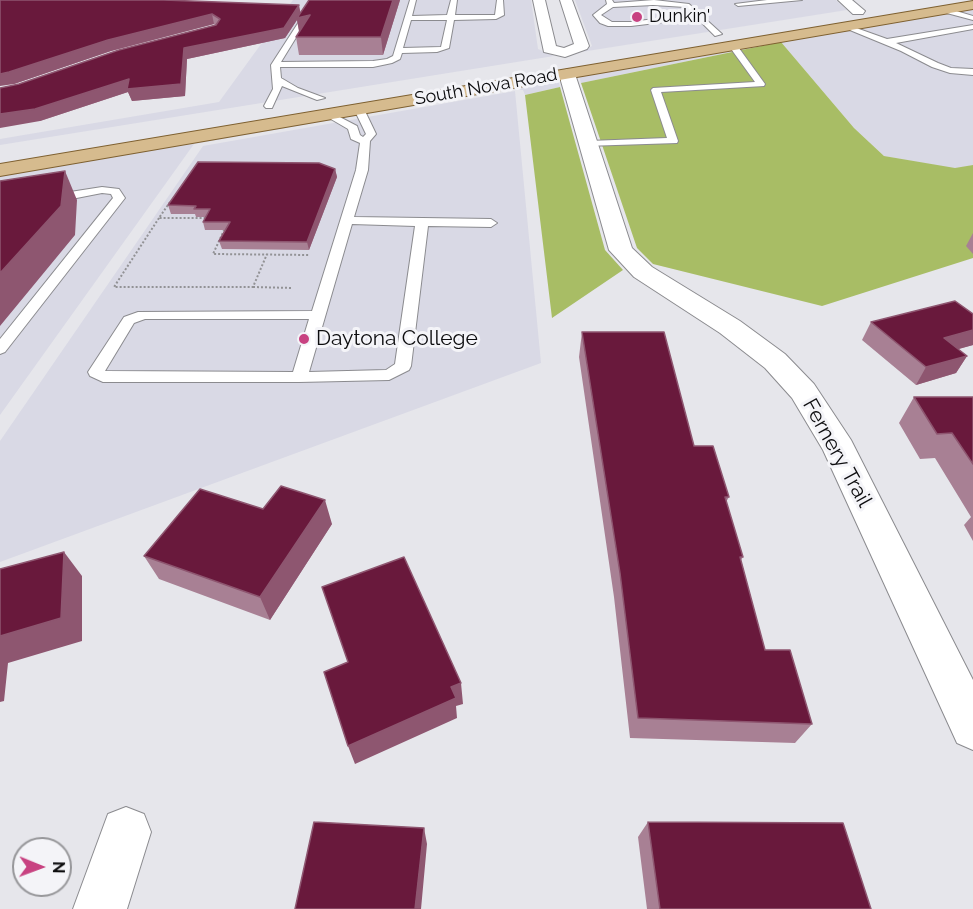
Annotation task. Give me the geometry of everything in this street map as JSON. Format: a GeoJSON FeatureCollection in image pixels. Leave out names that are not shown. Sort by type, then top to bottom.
{"type":"FeatureCollection","features":[{"type":"Feature","properties":{"kind":"main road"},"geometry":{"type":"LineString","coordinates":[[765,26],[926,0]]}},
{"type":"Feature","properties":{"kind":"main road","name":"South Nova Road"},"geometry":{"type":"LineString","coordinates":[[684,39],[848,26],[973,5]]}},
{"type":"Feature","properties":{"kind":"main road"},"geometry":{"type":"LineString","coordinates":[[848,26],[846,22],[848,18],[858,11]]}},
{"type":"Feature","properties":{"kind":"main road","name":"South Nova Road"},"geometry":{"type":"LineString","coordinates":[[425,81],[727,37]]}},
{"type":"Feature","properties":{"kind":"main road","name":"South Nova Road"},"geometry":{"type":"LineString","coordinates":[[263,107],[327,103],[359,109],[521,81],[566,62],[616,50]]}},
{"type":"Feature","properties":{"kind":"main road","name":"South Nova Road"},"geometry":{"type":"LineString","coordinates":[[0,170],[327,103]]}},
{"type":"Feature","properties":{"kind":"street"},"geometry":{"type":"LineString","coordinates":[[539,0],[549,49],[566,62],[582,46],[566,0]]}},
{"type":"Feature","properties":{"kind":"street"},"geometry":{"type":"LineString","coordinates":[[844,0],[858,11]]}},
{"type":"Feature","properties":{"kind":"street","name":"Fernery Trail"},"geometry":{"type":"LineString","coordinates":[[566,62],[621,250],[643,272],[730,327],[775,361],[803,391],[839,448],[973,727]]}},
{"type":"Feature","properties":{"kind":"street"},"geometry":{"type":"LineString","coordinates":[[100,909],[126,832]]}},
{"type":"Feature","properties":{"kind":"lane"},"geometry":{"type":"LineString","coordinates":[[263,107],[278,89],[275,65],[316,0]]}},
{"type":"Feature","properties":{"kind":"lane"},"geometry":{"type":"LineString","coordinates":[[275,65],[373,64],[397,57],[413,0]]}},
{"type":"Feature","properties":{"kind":"lane"},"geometry":{"type":"LineString","coordinates":[[398,51],[445,48],[454,0]]}},
{"type":"Feature","properties":{"kind":"lane"},"geometry":{"type":"LineString","coordinates":[[408,18],[500,15],[500,0]]}},
{"type":"Feature","properties":{"kind":"lane"},"geometry":{"type":"LineString","coordinates":[[738,4],[799,0]]}},
{"type":"Feature","properties":{"kind":"lane"},"geometry":{"type":"LineString","coordinates":[[589,144],[673,141],[656,90],[761,84],[727,37],[696,16],[687,6],[652,2],[610,3],[597,15],[603,21],[611,24],[631,24],[696,16]]}},
{"type":"Feature","properties":{"kind":"lane"},"geometry":{"type":"LineString","coordinates":[[946,10],[973,18]]}},
{"type":"Feature","properties":{"kind":"lane"},"geometry":{"type":"LineString","coordinates":[[848,26],[935,65],[950,70],[973,72]]}},
{"type":"Feature","properties":{"kind":"lane"},"geometry":{"type":"LineString","coordinates":[[886,42],[973,27]]}},
{"type":"Feature","properties":{"kind":"lane"},"geometry":{"type":"LineString","coordinates":[[278,80],[295,90],[327,103],[352,128],[355,137],[365,141]]}},
{"type":"Feature","properties":{"kind":"lane"},"geometry":{"type":"LineString","coordinates":[[299,377],[362,170],[365,141],[371,134],[359,109]]}},
{"type":"Feature","properties":{"kind":"lane"},"geometry":{"type":"LineString","coordinates":[[0,349],[119,198],[115,191],[102,190],[34,201]]}},
{"type":"Feature","properties":{"kind":"lane"},"geometry":{"type":"LineString","coordinates":[[347,220],[491,223]]}},
{"type":"Feature","properties":{"kind":"lane"},"geometry":{"type":"LineString","coordinates":[[318,315],[143,315],[129,320],[96,372],[102,377],[389,375],[403,366],[422,222]]}},
{"type":"Feature","properties":{"kind":"path"},"geometry":{"type":"LineString","coordinates":[[171,201],[114,287],[293,288]]}},
{"type":"Feature","properties":{"kind":"path"},"geometry":{"type":"LineString","coordinates":[[201,218],[204,214]]}},
{"type":"Feature","properties":{"kind":"path"},"geometry":{"type":"LineString","coordinates":[[159,218],[211,218]]}},
{"type":"Feature","properties":{"kind":"path"},"geometry":{"type":"LineString","coordinates":[[230,218],[213,254],[316,255]]}},
{"type":"Feature","properties":{"kind":"path"},"geometry":{"type":"LineString","coordinates":[[254,287],[267,254]]}},
{"type":"Feature","properties":{"kind":"shaded area"},"geometry":{"type":"Polygon","coordinates":[[[293,0],[531,0],[538,49],[554,56],[0,145],[0,139],[219,102],[293,0]]]}},
{"type":"Feature","properties":{"kind":"shaded area"},"geometry":{"type":"Polygon","coordinates":[[[575,0],[836,0],[847,10],[581,52],[592,46],[575,0]]]}},
{"type":"Feature","properties":{"kind":"shaded area"},"geometry":{"type":"Polygon","coordinates":[[[973,8],[973,165],[955,169],[884,156],[854,128],[781,42],[581,83],[579,76],[973,8]]]}},
{"type":"Feature","properties":{"kind":"shaded area"},"geometry":{"type":"Polygon","coordinates":[[[558,79],[560,87],[525,95],[523,90],[510,89],[194,144],[0,415],[0,175],[558,79]]]}},
{"type":"Feature","properties":{"kind":"shaded area","name":"Daytona College"},"geometry":{"type":"Polygon","coordinates":[[[515,91],[541,363],[0,562],[0,441],[203,146],[515,91]]]}},
{"type":"Feature","properties":{"kind":"green space"},"geometry":{"type":"Polygon","coordinates":[[[781,42],[854,128],[884,156],[955,168],[973,165],[973,258],[822,306],[653,264],[637,248],[581,83],[781,42]]]}},
{"type":"Feature","properties":{"kind":"green space"},"geometry":{"type":"Polygon","coordinates":[[[560,87],[605,250],[623,270],[552,318],[525,95],[560,87]]]}},
{"type":"Feature","properties":{"kind":"building"},"geometry":{"type":"Polygon","coordinates":[[[0,0],[164,0],[299,5],[284,28],[184,48],[181,84],[127,89],[129,79],[35,109],[0,114],[0,88],[19,84],[119,50],[216,25],[220,19],[212,14],[108,40],[0,74],[0,0]]]}},
{"type":"Feature","properties":{"kind":"building"},"geometry":{"type":"Polygon","coordinates":[[[309,0],[393,0],[381,37],[296,37],[310,15],[297,18],[309,0]]]}},
{"type":"Feature","properties":{"kind":"building"},"geometry":{"type":"Polygon","coordinates":[[[198,162],[319,163],[335,169],[307,242],[219,241],[230,222],[203,222],[210,209],[168,205],[198,162]]]}},
{"type":"Feature","properties":{"kind":"building"},"geometry":{"type":"Polygon","coordinates":[[[65,171],[61,206],[0,273],[0,181],[65,171]]]}},
{"type":"Feature","properties":{"kind":"building"},"geometry":{"type":"Polygon","coordinates":[[[955,301],[973,314],[973,330],[944,338],[967,356],[926,367],[871,322],[955,301]]]}},
{"type":"Feature","properties":{"kind":"building"},"geometry":{"type":"Polygon","coordinates":[[[582,332],[664,332],[694,446],[713,446],[729,497],[725,497],[743,557],[740,557],[765,650],[790,650],[812,724],[638,718],[620,573],[582,332]]]}},
{"type":"Feature","properties":{"kind":"building"},"geometry":{"type":"Polygon","coordinates":[[[914,397],[973,397],[973,464],[952,433],[937,434],[914,397]]]}},
{"type":"Feature","properties":{"kind":"building"},"geometry":{"type":"Polygon","coordinates":[[[281,486],[325,500],[260,597],[144,556],[200,489],[263,509],[281,486]]]}},
{"type":"Feature","properties":{"kind":"building"},"geometry":{"type":"Polygon","coordinates":[[[64,552],[61,618],[0,636],[0,569],[64,552]]]}},
{"type":"Feature","properties":{"kind":"building"},"geometry":{"type":"Polygon","coordinates":[[[404,557],[461,683],[451,687],[456,698],[348,746],[324,672],[348,662],[322,587],[404,557]]]}},
{"type":"Feature","properties":{"kind":"building"},"geometry":{"type":"Polygon","coordinates":[[[314,822],[424,828],[415,909],[295,909],[314,822]]]}},
{"type":"Feature","properties":{"kind":"building"},"geometry":{"type":"Polygon","coordinates":[[[648,822],[843,823],[871,909],[660,909],[648,822]]]}},
{"type":"Feature","properties":{"kind":"place","name":"Dunkin'"},"geometry":{"type":"Point","coordinates":[637,17]}},
{"type":"Feature","properties":{"kind":"place","name":"Daytona College"},"geometry":{"type":"Point","coordinates":[304,339]}}]}
